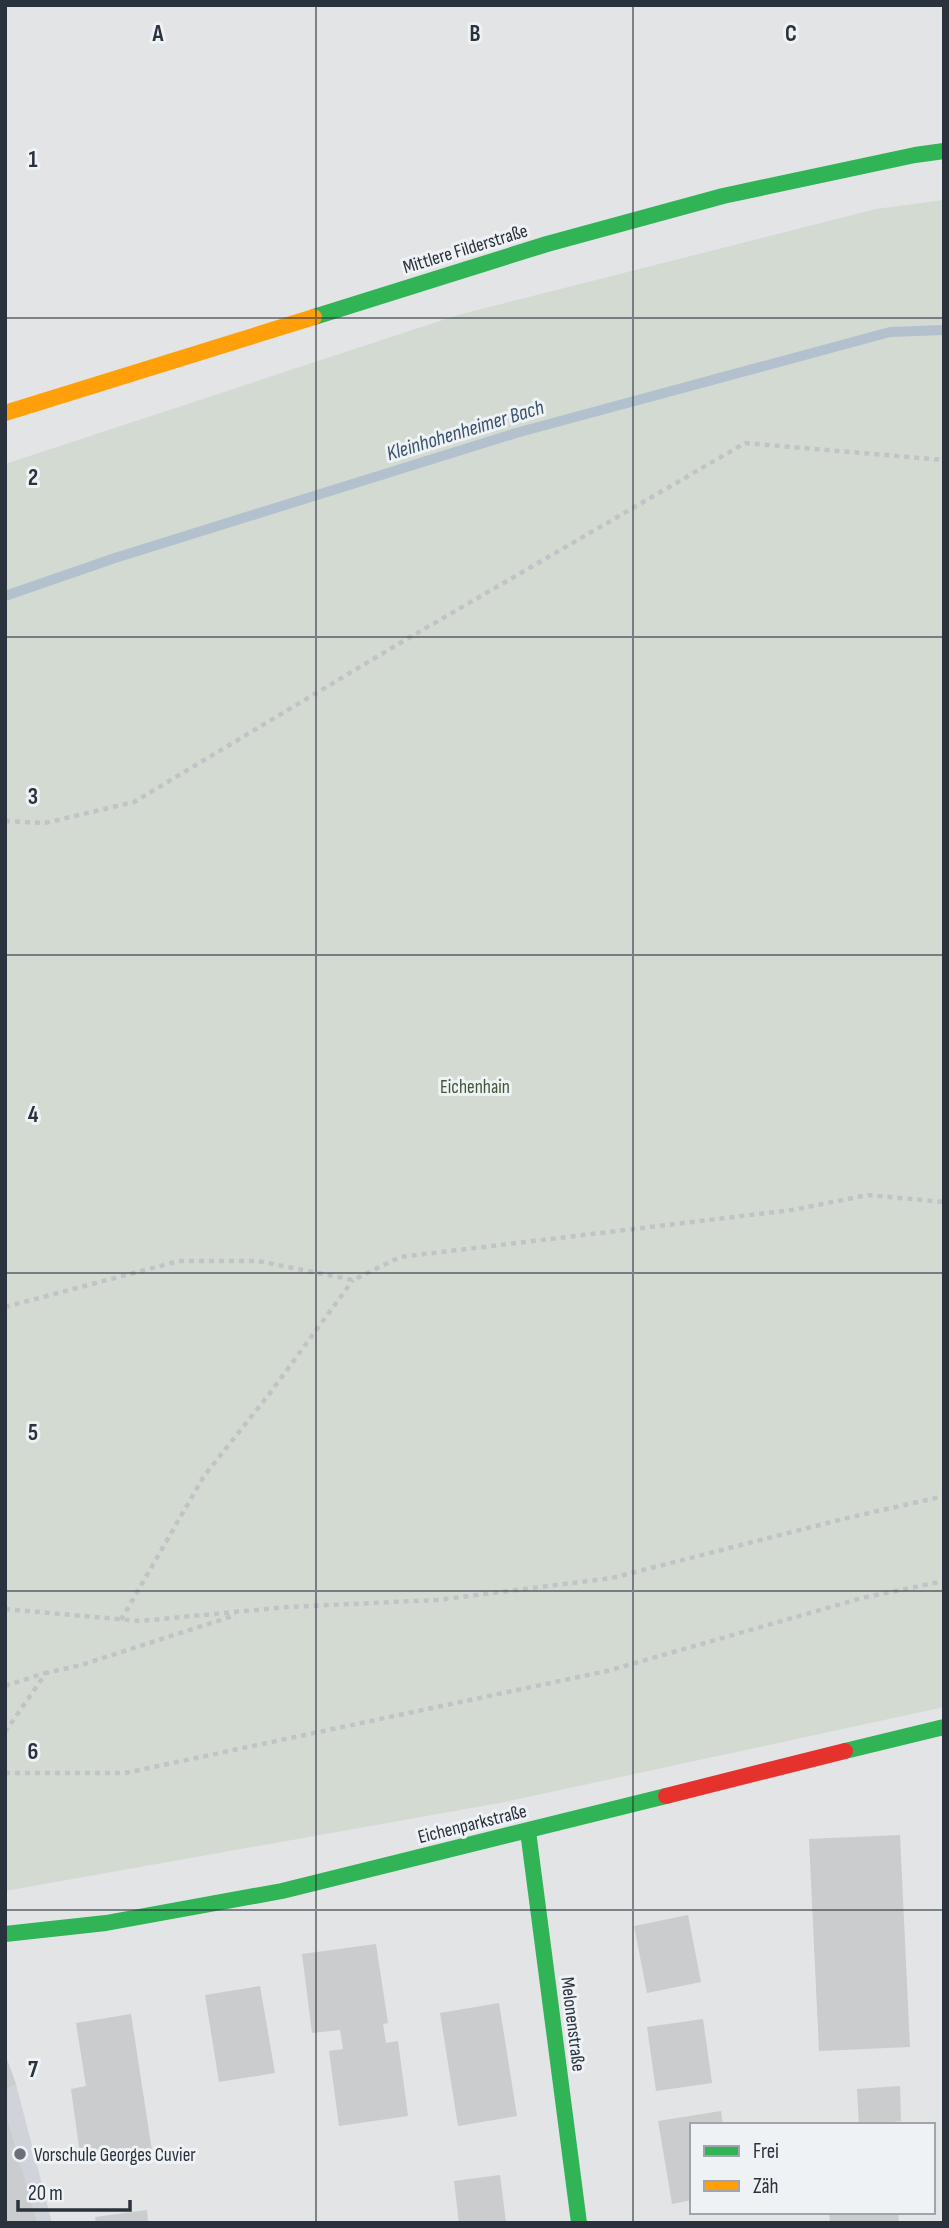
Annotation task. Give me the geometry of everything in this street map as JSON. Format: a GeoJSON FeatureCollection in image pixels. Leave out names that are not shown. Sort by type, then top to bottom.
{"type":"FeatureCollection","features":[{"type":"Feature","properties":{"kind":"street","name":"Mittlere Filderstraße"},"geometry":{"type":"LineString","coordinates":[[5,413],[547,244],[723,195],[944,151]]}},
{"type":"Feature","properties":{"kind":"street","name":"Eichenparkstraße"},"geometry":{"type":"LineString","coordinates":[[5,1934],[106,1923],[282,1891],[944,1727]]}},
{"type":"Feature","properties":{"kind":"street","name":"Melonenstraße"},"geometry":{"type":"LineString","coordinates":[[528,1831],[579,2223]]}},
{"type":"Feature","properties":{"kind":"path"},"geometry":{"type":"LineString","coordinates":[[5,821],[45,823],[134,802],[412,636],[745,443],[944,460]]}},
{"type":"Feature","properties":{"kind":"path"},"geometry":{"type":"LineString","coordinates":[[121,1620],[204,1476],[270,1393],[353,1280],[400,1257],[792,1210],[868,1195],[944,1202]]}},
{"type":"Feature","properties":{"kind":"path"},"geometry":{"type":"LineString","coordinates":[[5,1307],[179,1261],[258,1261],[353,1280]]}},
{"type":"Feature","properties":{"kind":"path"},"geometry":{"type":"LineString","coordinates":[[5,1609],[140,1621],[286,1607],[437,1600],[612,1578],[944,1496]]}},
{"type":"Feature","properties":{"kind":"path"},"geometry":{"type":"LineString","coordinates":[[5,1773],[125,1773],[607,1671],[862,1598],[944,1581]]}},
{"type":"Feature","properties":{"kind":"path"},"geometry":{"type":"LineString","coordinates":[[5,1686],[81,1665],[243,1612]]}},
{"type":"Feature","properties":{"kind":"path"},"geometry":{"type":"LineString","coordinates":[[5,1732],[46,1673]]}},
{"type":"Feature","properties":{"kind":"shaded area","name":"Vorschule Georges Cuvier"},"geometry":{"type":"Polygon","coordinates":[[[5,2056],[16,2084],[52,2223],[5,2223],[5,2056]]]}},
{"type":"Feature","properties":{"kind":"green space","name":"Eichenhain"},"geometry":{"type":"Polygon","coordinates":[[[944,200],[944,1707],[505,1802],[5,1891],[5,464],[458,315],[876,209],[944,200]]]}},
{"type":"Feature","properties":{"kind":"building"},"geometry":{"type":"Polygon","coordinates":[[[900,1835],[910,2047],[819,2051],[809,1839],[900,1835]]]}},
{"type":"Feature","properties":{"kind":"building"},"geometry":{"type":"Polygon","coordinates":[[[688,1915],[701,1982],[647,1993],[634,1926],[688,1915]]]}},
{"type":"Feature","properties":{"kind":"building"},"geometry":{"type":"Polygon","coordinates":[[[376,1944],[388,2023],[383,2024],[386,2043],[398,2041],[408,2116],[339,2126],[329,2051],[343,2049],[340,2030],[312,2033],[302,1954],[376,1944]]]}},
{"type":"Feature","properties":{"kind":"building"},"geometry":{"type":"Polygon","coordinates":[[[260,1986],[275,2073],[219,2082],[205,1995],[260,1986]]]}},
{"type":"Feature","properties":{"kind":"building"},"geometry":{"type":"Polygon","coordinates":[[[499,2003],[517,2116],[458,2126],[440,2013],[499,2003]]]}},
{"type":"Feature","properties":{"kind":"building"},"geometry":{"type":"Polygon","coordinates":[[[131,2014],[152,2151],[81,2162],[71,2089],[86,2086],[76,2023],[131,2014]]]}},
{"type":"Feature","properties":{"kind":"building"},"geometry":{"type":"Polygon","coordinates":[[[703,2019],[712,2083],[656,2091],[647,2027],[703,2019]]]}},
{"type":"Feature","properties":{"kind":"building"},"geometry":{"type":"Polygon","coordinates":[[[5,2054],[16,2084],[5,2089],[5,2054]]]}},
{"type":"Feature","properties":{"kind":"building"},"geometry":{"type":"Polygon","coordinates":[[[900,2086],[901,2121],[859,2123],[857,2089],[900,2086]]]}},
{"type":"Feature","properties":{"kind":"building"},"geometry":{"type":"Polygon","coordinates":[[[721,2111],[723,2123],[690,2123],[690,2200],[672,2204],[658,2121],[721,2111]]]}},
{"type":"Feature","properties":{"kind":"building"},"geometry":{"type":"Polygon","coordinates":[[[6,2115],[37,2223],[5,2223],[6,2115]]]}},
{"type":"Feature","properties":{"kind":"building"},"geometry":{"type":"Polygon","coordinates":[[[500,2175],[506,2223],[459,2223],[454,2181],[500,2175]]]}},
{"type":"Feature","properties":{"kind":"building"},"geometry":{"type":"Polygon","coordinates":[[[147,2210],[148,2223],[96,2223],[95,2217],[147,2210]]]}},
{"type":"Feature","properties":{"kind":"building"},"geometry":{"type":"Polygon","coordinates":[[[829,2214],[898,2214],[899,2223],[830,2223],[829,2214]]]}},
{"type":"Feature","properties":{"kind":"waterway","name":"Kleinhohenheimer Bach"},"geometry":{"type":"LineString","coordinates":[[5,596],[115,558],[516,433],[890,332],[944,330]]}},
{"type":"Feature","properties":{"kind":"traffic: fast"},"geometry":{"type":"LineString","coordinates":[[314,317],[547,244],[723,196],[944,151]]}},
{"type":"Feature","properties":{"kind":"traffic: fast"},"geometry":{"type":"LineString","coordinates":[[845,1751],[944,1727]]}},
{"type":"Feature","properties":{"kind":"traffic: fast"},"geometry":{"type":"LineString","coordinates":[[5,1934],[106,1923],[282,1891],[666,1796]]}},
{"type":"Feature","properties":{"kind":"traffic: fast"},"geometry":{"type":"LineString","coordinates":[[528,1831],[579,2223]]}},
{"type":"Feature","properties":{"kind":"traffic: slow"},"geometry":{"type":"LineString","coordinates":[[5,413],[314,317]]}},
{"type":"Feature","properties":{"kind":"traffic: jam"},"geometry":{"type":"LineString","coordinates":[[666,1796],[845,1751]]}},
{"type":"Feature","properties":{"kind":"place","name":"Vorschule Georges Cuvier"},"geometry":{"type":"Point","coordinates":[20,2154]}}]}
